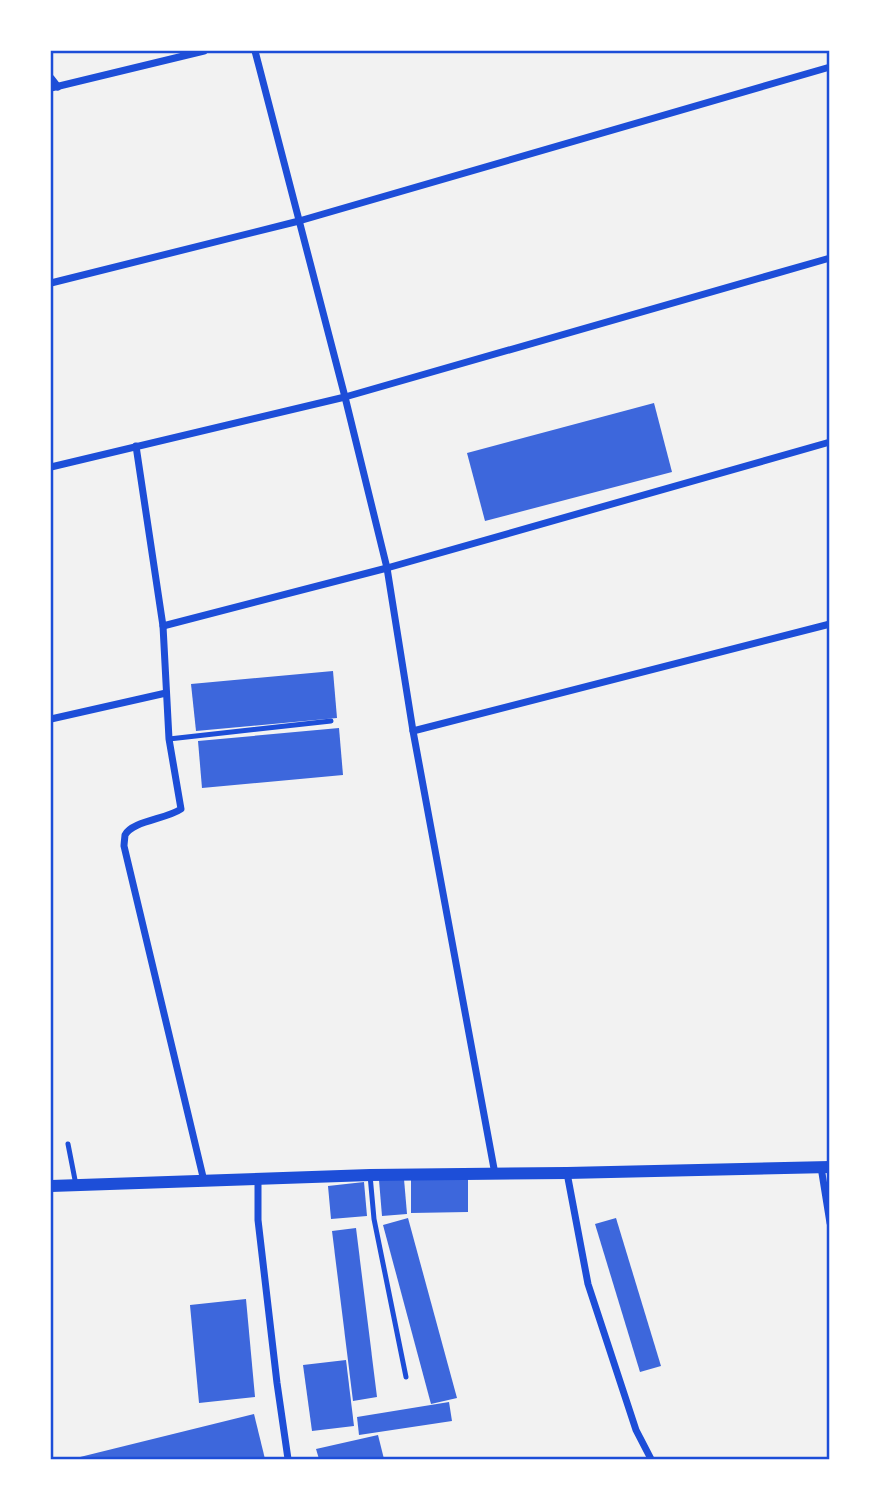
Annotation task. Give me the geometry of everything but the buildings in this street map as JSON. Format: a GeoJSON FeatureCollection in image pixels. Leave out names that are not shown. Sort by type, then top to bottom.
{"type":"FeatureCollection","features":[{"type":"Feature","properties":{"kind":"street"},"geometry":{"type":"LineString","coordinates":[[51,78],[54,88],[204,51]]}},
{"type":"Feature","properties":{"kind":"street"},"geometry":{"type":"LineString","coordinates":[[255,51],[387,568],[413,731],[495,1174]]}},
{"type":"Feature","properties":{"kind":"street"},"geometry":{"type":"LineString","coordinates":[[51,283],[299,221],[830,67]]}},
{"type":"Feature","properties":{"kind":"street"},"geometry":{"type":"LineString","coordinates":[[51,467],[345,397],[830,258]]}},
{"type":"Feature","properties":{"kind":"street"},"geometry":{"type":"LineString","coordinates":[[163,626],[387,568],[830,442]]}},
{"type":"Feature","properties":{"kind":"street"},"geometry":{"type":"LineString","coordinates":[[136,446],[163,626],[169,739],[181,809],[132,827],[125,835],[124,846],[204,1181]]}},
{"type":"Feature","properties":{"kind":"street"},"geometry":{"type":"LineString","coordinates":[[413,731],[830,624]]}},
{"type":"Feature","properties":{"kind":"street"},"geometry":{"type":"LineString","coordinates":[[51,719],[166,693]]}},
{"type":"Feature","properties":{"kind":"street"},"geometry":{"type":"LineString","coordinates":[[51,1186],[370,1175],[826,1167],[830,1223]]}},
{"type":"Feature","properties":{"kind":"street"},"geometry":{"type":"LineString","coordinates":[[567,1173],[588,1284],[636,1430],[651,1459]]}},
{"type":"Feature","properties":{"kind":"street"},"geometry":{"type":"LineString","coordinates":[[258,1180],[258,1220],[288,1459]]}},
{"type":"Feature","properties":{"kind":"lane"},"geometry":{"type":"LineString","coordinates":[[169,739],[331,721]]}},
{"type":"Feature","properties":{"kind":"lane"},"geometry":{"type":"LineString","coordinates":[[68,1144],[76,1185]]}},
{"type":"Feature","properties":{"kind":"lane"},"geometry":{"type":"LineString","coordinates":[[370,1175],[374,1219],[406,1377]]}}]}
